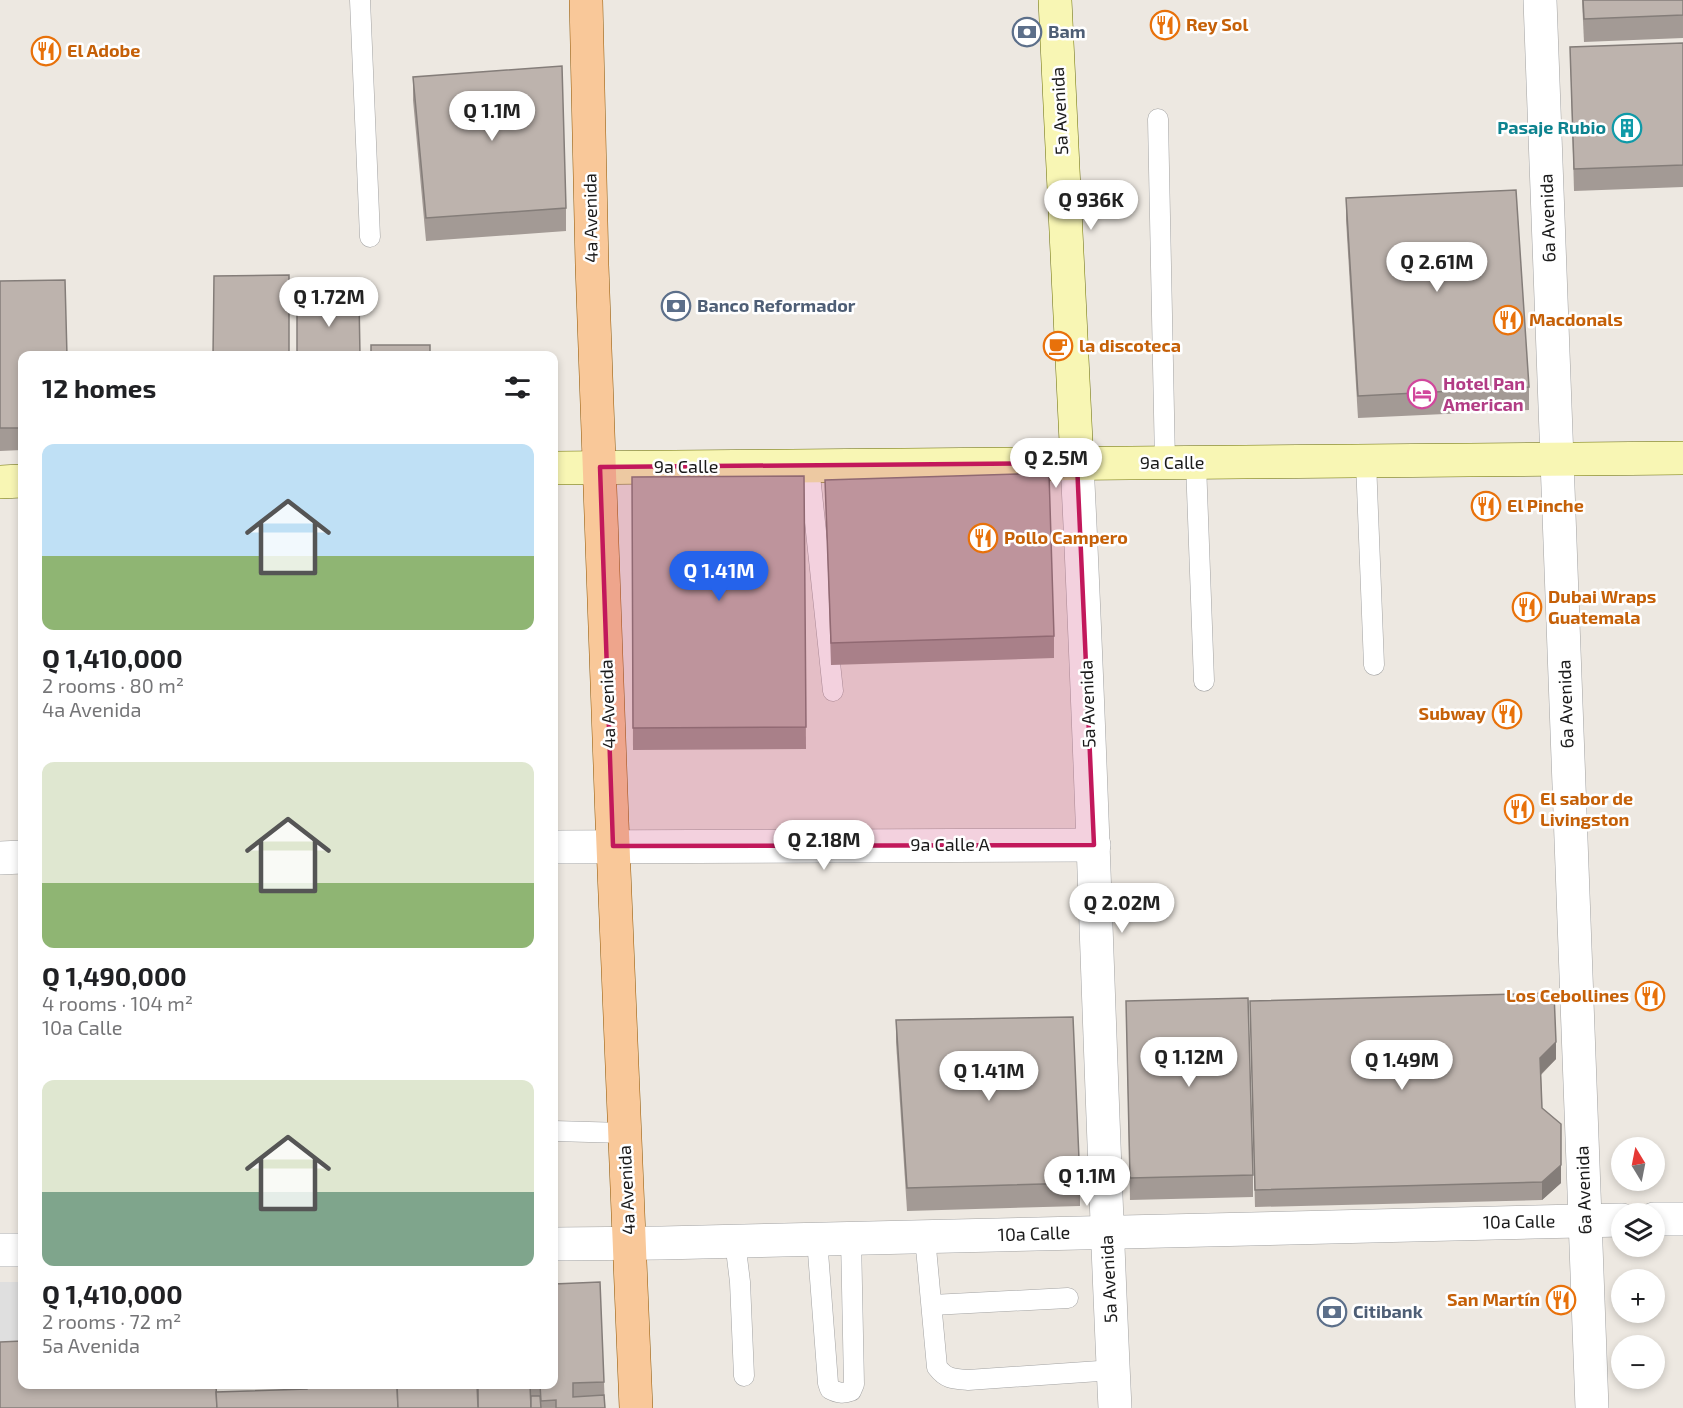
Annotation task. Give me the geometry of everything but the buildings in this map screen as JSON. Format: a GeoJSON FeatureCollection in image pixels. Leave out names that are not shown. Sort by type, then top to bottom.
{"type":"FeatureCollection","features":[{"type":"Feature","properties":{"kind":"main road","name":"4a Avenida"},"geometry":{"type":"LineString","coordinates":[[586,0],[592,265],[636,1408]]}},
{"type":"Feature","properties":{"kind":"main road","name":"5a Avenida"},"geometry":{"type":"LineString","coordinates":[[1055,0],[1077,464]]}},
{"type":"Feature","properties":{"kind":"main road","name":"9a Calle"},"geometry":{"type":"LineString","coordinates":[[558,468],[600,467],[714,477],[809,466],[899,474],[1077,464],[1683,458]]}},
{"type":"Feature","properties":{"kind":"main road"},"geometry":{"type":"LineString","coordinates":[[0,482],[18,481]]}},
{"type":"Feature","properties":{"kind":"street","name":"6a Avenida"},"geometry":{"type":"LineString","coordinates":[[1540,0],[1592,1408]]}},
{"type":"Feature","properties":{"kind":"street","name":"5a Avenida"},"geometry":{"type":"LineString","coordinates":[[1077,464],[1116,1408]]}},
{"type":"Feature","properties":{"kind":"street","name":"9a Calle A"},"geometry":{"type":"LineString","coordinates":[[558,847],[1094,845]]}},
{"type":"Feature","properties":{"kind":"street"},"geometry":{"type":"LineString","coordinates":[[0,858],[18,857]]}},
{"type":"Feature","properties":{"kind":"street"},"geometry":{"type":"LineString","coordinates":[[1665,1219],[1683,1219]]}},
{"type":"Feature","properties":{"kind":"street","name":"10a Calle"},"geometry":{"type":"LineString","coordinates":[[558,1244],[1611,1220]]}},
{"type":"Feature","properties":{"kind":"street"},"geometry":{"type":"LineString","coordinates":[[0,1251],[18,1250]]}},
{"type":"Feature","properties":{"kind":"lane"},"geometry":{"type":"LineString","coordinates":[[360,0],[370,237]]}},
{"type":"Feature","properties":{"kind":"lane"},"geometry":{"type":"LineString","coordinates":[[1158,119],[1180,463],[1204,681]]}},
{"type":"Feature","properties":{"kind":"lane"},"geometry":{"type":"LineString","coordinates":[[1366,461],[1374,665]]}},
{"type":"Feature","properties":{"kind":"lane"},"geometry":{"type":"LineString","coordinates":[[809,466],[833,691]]}},
{"type":"Feature","properties":{"kind":"lane"},"geometry":{"type":"LineString","coordinates":[[558,1131],[624,1133]]}},
{"type":"Feature","properties":{"kind":"lane"},"geometry":{"type":"LineString","coordinates":[[926,1237],[936,1367],[943,1375],[953,1379],[968,1380],[1114,1370]]}},
{"type":"Feature","properties":{"kind":"lane"},"geometry":{"type":"LineString","coordinates":[[817,1239],[828,1383],[830,1389],[837,1393],[845,1393],[851,1391],[854,1384],[851,1238]]}},
{"type":"Feature","properties":{"kind":"lane"},"geometry":{"type":"LineString","coordinates":[[735,1241],[740,1282],[744,1376]]}},
{"type":"Feature","properties":{"kind":"lane"},"geometry":{"type":"LineString","coordinates":[[932,1305],[1068,1298]]}},
{"type":"Feature","properties":{"kind":"highlighted area"},"geometry":{"type":"Polygon","coordinates":[[[1077,463],[1094,845],[613,846],[600,467],[1077,463]]]}},
{"type":"Feature","properties":{"kind":"shaded area"},"geometry":{"type":"Polygon","coordinates":[[[0,1282],[18,1282],[18,1353],[0,1354],[0,1282]]]}},
{"type":"Feature","properties":{"kind":"place","name":"Rey Sol"},"geometry":{"type":"Point","coordinates":[1165,25]}},
{"type":"Feature","properties":{"kind":"place","name":"Bam"},"geometry":{"type":"Point","coordinates":[1027,32]}},
{"type":"Feature","properties":{"kind":"place","name":"El Adobe"},"geometry":{"type":"Point","coordinates":[46,51]}},
{"type":"Feature","properties":{"kind":"place","name":"Pasaje Rubio"},"geometry":{"type":"Point","coordinates":[1627,128]}},
{"type":"Feature","properties":{"kind":"place","name":"Banco Reformador"},"geometry":{"type":"Point","coordinates":[676,306]}},
{"type":"Feature","properties":{"kind":"place","name":"Macdonals"},"geometry":{"type":"Point","coordinates":[1508,320]}},
{"type":"Feature","properties":{"kind":"place","name":"la discoteca"},"geometry":{"type":"Point","coordinates":[1058,346]}},
{"type":"Feature","properties":{"kind":"place","name":"Hotel Pan American"},"geometry":{"type":"Point","coordinates":[1422,394]}},
{"type":"Feature","properties":{"kind":"place","name":"El Pinche"},"geometry":{"type":"Point","coordinates":[1486,506]}},
{"type":"Feature","properties":{"kind":"place","name":"Pollo Campero"},"geometry":{"type":"Point","coordinates":[983,538]}},
{"type":"Feature","properties":{"kind":"place","name":"Dubai Wraps Guatemala"},"geometry":{"type":"Point","coordinates":[1527,607]}},
{"type":"Feature","properties":{"kind":"place","name":"Subway"},"geometry":{"type":"Point","coordinates":[1507,714]}},
{"type":"Feature","properties":{"kind":"place","name":"El sabor de Livingston"},"geometry":{"type":"Point","coordinates":[1519,809]}},
{"type":"Feature","properties":{"kind":"place","name":"Los Cebollines"},"geometry":{"type":"Point","coordinates":[1650,996]}},
{"type":"Feature","properties":{"kind":"place","name":"San Martín"},"geometry":{"type":"Point","coordinates":[1561,1300]}},
{"type":"Feature","properties":{"kind":"place","name":"Citibank"},"geometry":{"type":"Point","coordinates":[1332,1312]}}]}
